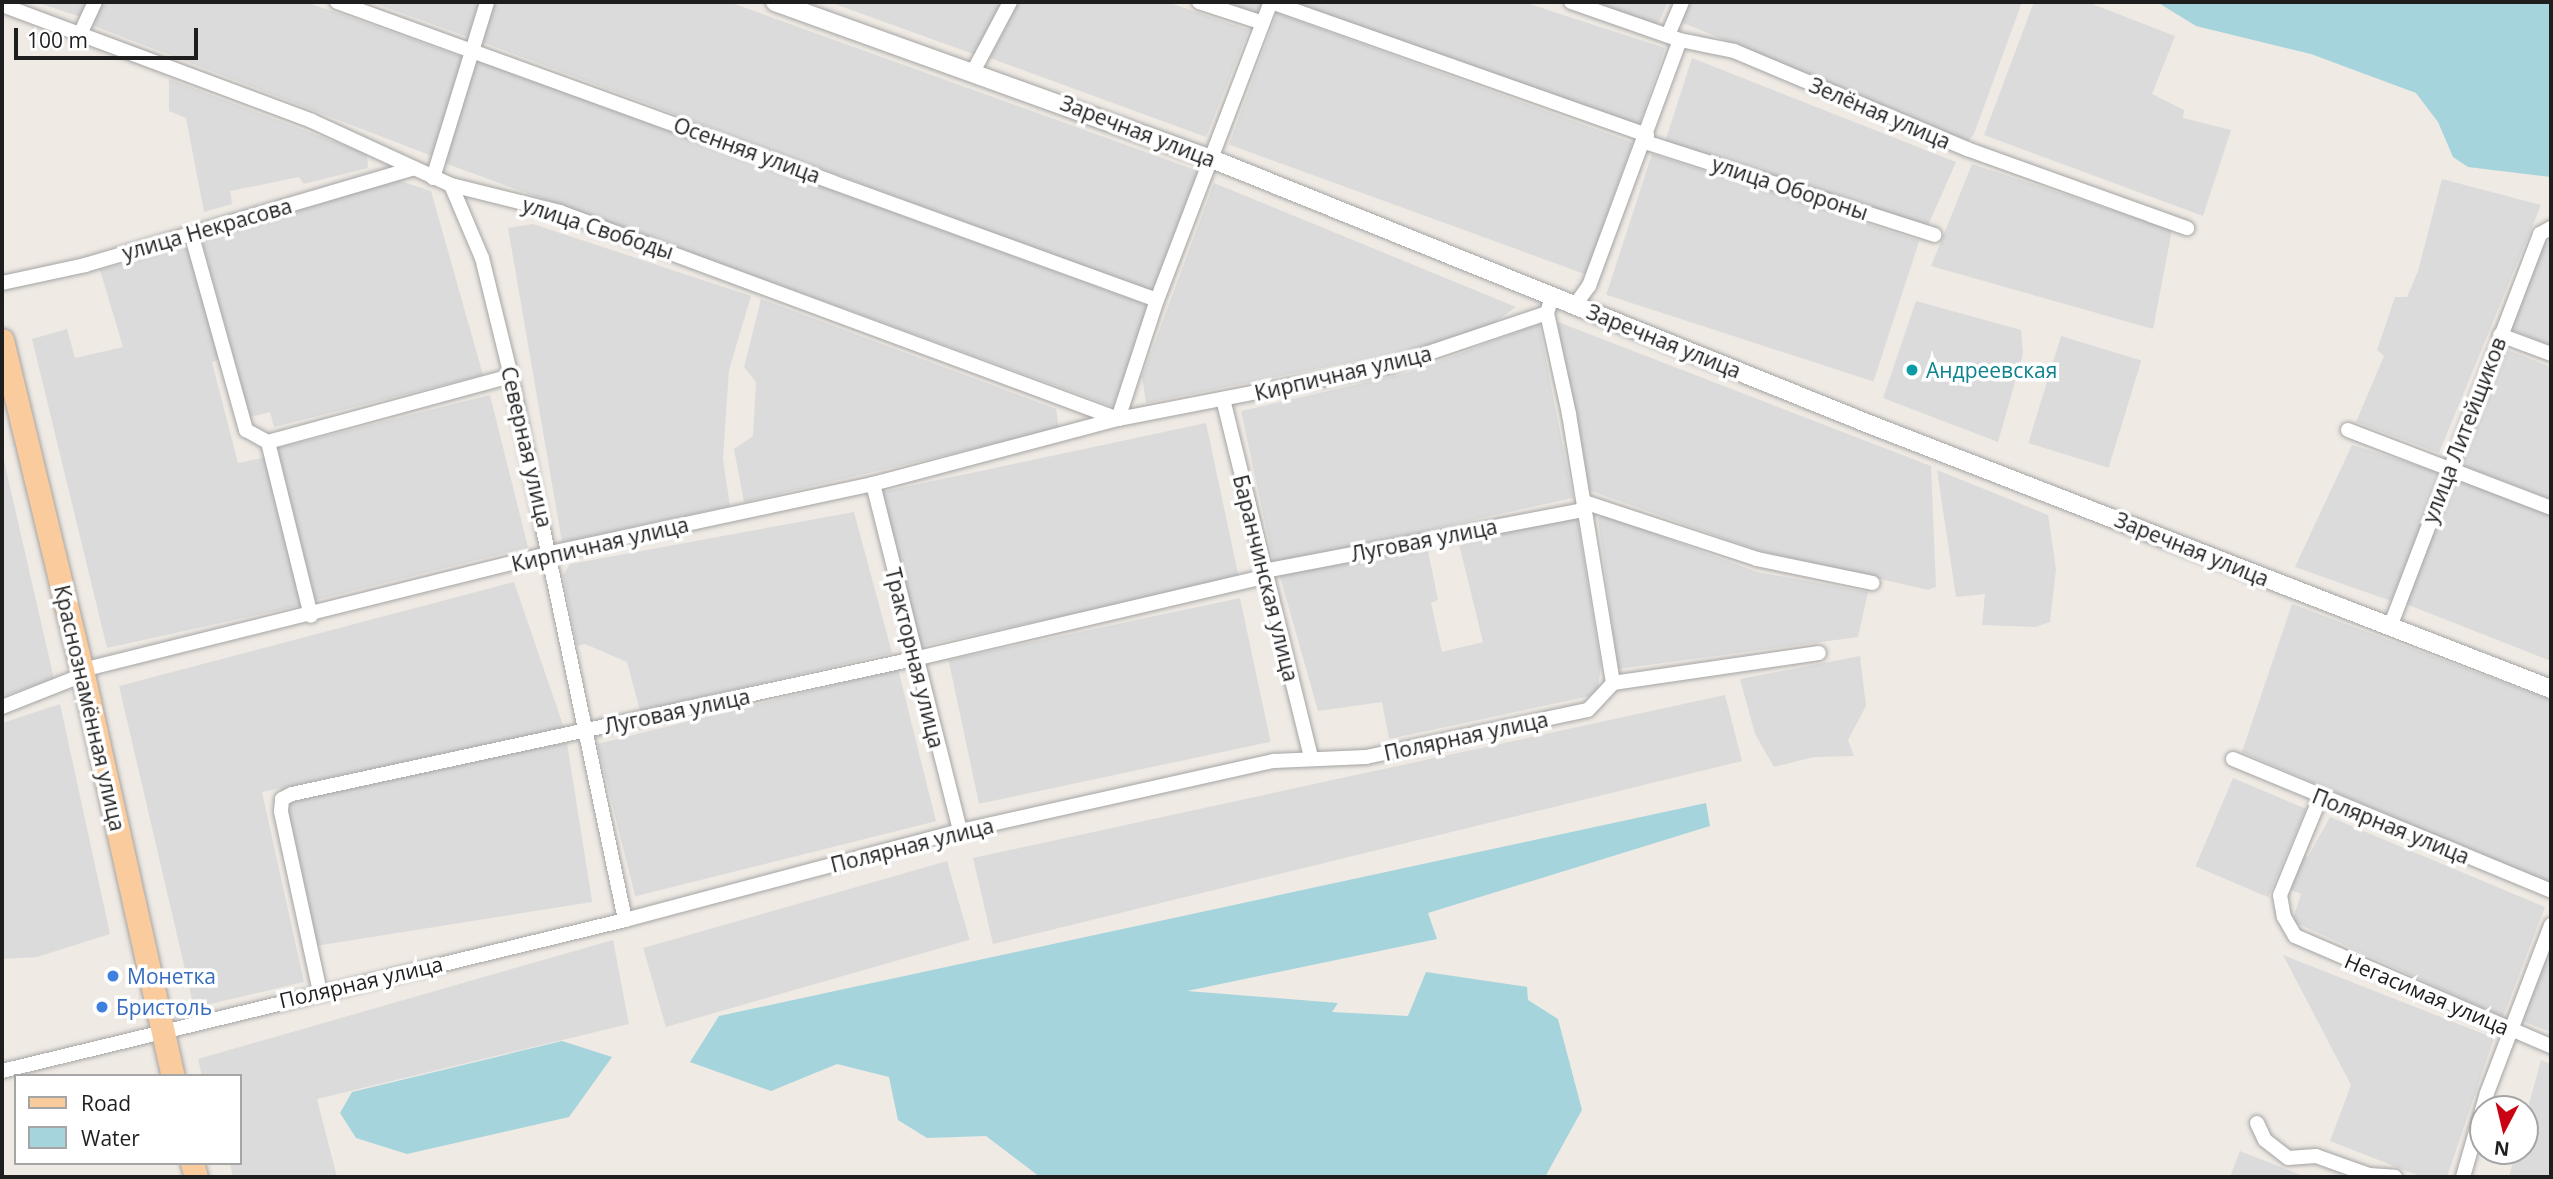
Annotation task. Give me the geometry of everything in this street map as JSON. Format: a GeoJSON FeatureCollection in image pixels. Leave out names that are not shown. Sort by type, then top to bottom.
{"type":"FeatureCollection","features":[{"type":"Feature","properties":{"kind":"main road","name":"Краснознамённая улица"},"geometry":{"type":"LineString","coordinates":[[2,340],[83,673],[173,1074]]}},
{"type":"Feature","properties":{"kind":"street"},"geometry":{"type":"LineString","coordinates":[[81,32],[94,2]]}},
{"type":"Feature","properties":{"kind":"street","name":"Осенняя улица"},"geometry":{"type":"LineString","coordinates":[[337,2],[1157,300]]}},
{"type":"Feature","properties":{"kind":"street"},"geometry":{"type":"LineString","coordinates":[[433,178],[487,2]]}},
{"type":"Feature","properties":{"kind":"street","name":"Заречная улица"},"geometry":{"type":"LineString","coordinates":[[775,2],[974,70],[1212,159],[1549,305],[1574,305],[2551,689]]}},
{"type":"Feature","properties":{"kind":"street"},"geometry":{"type":"LineString","coordinates":[[974,70],[1010,2]]}},
{"type":"Feature","properties":{"kind":"street"},"geometry":{"type":"LineString","coordinates":[[1199,2],[1263,23]]}},
{"type":"Feature","properties":{"kind":"street"},"geometry":{"type":"LineString","coordinates":[[1118,419],[1157,300],[1271,2]]}},
{"type":"Feature","properties":{"kind":"street","name":"улица Обороны"},"geometry":{"type":"LineString","coordinates":[[1271,2],[1646,138],[1934,235]]}},
{"type":"Feature","properties":{"kind":"street","name":"Зелёная улица"},"geometry":{"type":"LineString","coordinates":[[1571,2],[1674,38],[1734,51],[1967,149],[2187,228]]}},
{"type":"Feature","properties":{"kind":"street"},"geometry":{"type":"LineString","coordinates":[[1574,305],[1589,286],[1646,138],[1682,2]]}},
{"type":"Feature","properties":{"kind":"street","name":"улица Свободы"},"geometry":{"type":"LineString","coordinates":[[2,5],[81,32],[312,121],[451,185],[561,212],[1118,419]]}},
{"type":"Feature","properties":{"kind":"street","name":"улица Некрасова"},"geometry":{"type":"LineString","coordinates":[[2,283],[191,233],[412,169]]}},
{"type":"Feature","properties":{"kind":"street","name":"Северная улица"},"geometry":{"type":"LineString","coordinates":[[451,185],[482,258],[511,376],[551,553],[584,732],[625,920]]}},
{"type":"Feature","properties":{"kind":"street","name":"улица Литейщиков"},"geometry":{"type":"LineString","coordinates":[[2390,627],[2500,335],[2546,231]]}},
{"type":"Feature","properties":{"kind":"street"},"geometry":{"type":"LineString","coordinates":[[191,233],[246,430],[268,442],[511,376]]}},
{"type":"Feature","properties":{"kind":"street"},"geometry":{"type":"LineString","coordinates":[[1549,305],[1613,682],[1819,653]]}},
{"type":"Feature","properties":{"kind":"street","name":"Кирпичная улица"},"geometry":{"type":"LineString","coordinates":[[2,706],[83,673],[551,553],[873,484],[1118,419],[1390,366],[1549,305]]}},
{"type":"Feature","properties":{"kind":"street"},"geometry":{"type":"LineString","coordinates":[[2500,335],[2551,354]]}},
{"type":"Feature","properties":{"kind":"street","name":"Баранчинская улица"},"geometry":{"type":"LineString","coordinates":[[1223,399],[1311,757]]}},
{"type":"Feature","properties":{"kind":"street"},"geometry":{"type":"LineString","coordinates":[[2348,430],[2551,508]]}},
{"type":"Feature","properties":{"kind":"street"},"geometry":{"type":"LineString","coordinates":[[268,442],[312,616]]}},
{"type":"Feature","properties":{"kind":"street","name":"Тракторная улица"},"geometry":{"type":"LineString","coordinates":[[873,484],[914,659],[960,831]]}},
{"type":"Feature","properties":{"kind":"street","name":"Луговая улица"},"geometry":{"type":"LineString","coordinates":[[320,992],[281,811],[282,799],[914,659],[1264,574],[1584,506],[1757,559],[1873,583]]}},
{"type":"Feature","properties":{"kind":"street","name":"Полярная улица"},"geometry":{"type":"LineString","coordinates":[[2,1071],[162,1029],[625,920],[960,831],[1274,761],[1311,757],[1366,757],[1588,710],[1613,682]]}},
{"type":"Feature","properties":{"kind":"street","name":"Полярная улица"},"geometry":{"type":"LineString","coordinates":[[2232,759],[2320,798],[2551,891]]}},
{"type":"Feature","properties":{"kind":"street","name":"Негасимая улица"},"geometry":{"type":"LineString","coordinates":[[2320,798],[2280,895],[2284,917],[2304,941],[2551,1046]]}},
{"type":"Feature","properties":{"kind":"street"},"geometry":{"type":"LineString","coordinates":[[2463,1177],[2511,1029],[2551,925]]}},
{"type":"Feature","properties":{"kind":"street"},"geometry":{"type":"LineString","coordinates":[[2257,1123],[2270,1146],[2288,1158],[2316,1156],[2369,1175],[2395,1177]]}},
{"type":"Feature","properties":{"kind":"shaded area"},"geometry":{"type":"Polygon","coordinates":[[[35,2],[86,2],[81,17],[35,2]]]}},
{"type":"Feature","properties":{"kind":"shaded area"},"geometry":{"type":"Polygon","coordinates":[[[100,2],[306,2],[465,58],[432,156],[89,24],[100,2]]]}},
{"type":"Feature","properties":{"kind":"shaded area"},"geometry":{"type":"Polygon","coordinates":[[[371,2],[479,2],[468,37],[371,2]]]}},
{"type":"Feature","properties":{"kind":"shaded area"},"geometry":{"type":"Polygon","coordinates":[[[493,2],[729,2],[1201,172],[1152,292],[482,42],[493,2]]]}},
{"type":"Feature","properties":{"kind":"shaded area"},"geometry":{"type":"Polygon","coordinates":[[[829,2],[1005,2],[979,56],[829,2]]]}},
{"type":"Feature","properties":{"kind":"shaded area"},"geometry":{"type":"Polygon","coordinates":[[[1018,2],[1167,2],[1249,30],[1206,137],[990,58],[1018,2]]]}},
{"type":"Feature","properties":{"kind":"shaded area"},"geometry":{"type":"Polygon","coordinates":[[[1221,2],[1263,2],[1259,14],[1221,2]]]}},
{"type":"Feature","properties":{"kind":"shaded area"},"geometry":{"type":"Polygon","coordinates":[[[1282,2],[1523,2],[1665,48],[1639,126],[1282,2]]]}},
{"type":"Feature","properties":{"kind":"shaded area"},"geometry":{"type":"Polygon","coordinates":[[[1586,2],[1668,2],[1657,26],[1586,2]]]}},
{"type":"Feature","properties":{"kind":"shaded area"},"geometry":{"type":"Polygon","coordinates":[[[1690,2],[2022,2],[1974,134],[1968,141],[1681,22],[1690,2]]]}},
{"type":"Feature","properties":{"kind":"shaded area"},"geometry":{"type":"Polygon","coordinates":[[[2034,2],[2087,2],[2175,36],[2152,94],[2184,110],[2183,118],[2231,130],[2203,216],[1984,135],[2034,2]]]}},
{"type":"Feature","properties":{"kind":"shaded area"},"geometry":{"type":"Polygon","coordinates":[[[1277,13],[1633,143],[1585,274],[1229,145],[1277,13]]]}},
{"type":"Feature","properties":{"kind":"shaded area"},"geometry":{"type":"Polygon","coordinates":[[[1692,58],[1956,162],[1925,232],[1665,142],[1692,58]]]}},
{"type":"Feature","properties":{"kind":"shaded area"},"geometry":{"type":"Polygon","coordinates":[[[477,61],[1150,306],[1113,406],[440,162],[477,61]]]}},
{"type":"Feature","properties":{"kind":"shaded area"},"geometry":{"type":"Polygon","coordinates":[[[169,79],[367,154],[368,168],[304,184],[299,177],[230,191],[232,204],[204,212],[186,118],[169,111],[169,79]]]}},
{"type":"Feature","properties":{"kind":"shaded area"},"geometry":{"type":"Polygon","coordinates":[[[1652,154],[1919,241],[1874,382],[1606,295],[1652,154]]]}},
{"type":"Feature","properties":{"kind":"shaded area"},"geometry":{"type":"Polygon","coordinates":[[[1972,164],[2172,230],[2153,329],[1931,266],[1972,164]]]}},
{"type":"Feature","properties":{"kind":"shaded area"},"geometry":{"type":"Polygon","coordinates":[[[2442,179],[2541,205],[2439,453],[2356,422],[2384,356],[2377,350],[2395,297],[2407,297],[2418,271],[2442,179]]]}},
{"type":"Feature","properties":{"kind":"shaded area"},"geometry":{"type":"Polygon","coordinates":[[[397,180],[431,191],[483,375],[274,427],[270,412],[250,417],[202,241],[397,180]]]}},
{"type":"Feature","properties":{"kind":"shaded area"},"geometry":{"type":"Polygon","coordinates":[[[1214,183],[1516,307],[1483,331],[1448,343],[1146,403],[1142,377],[1214,183]]]}},
{"type":"Feature","properties":{"kind":"shaded area"},"geometry":{"type":"Polygon","coordinates":[[[533,224],[751,296],[729,370],[723,459],[730,506],[562,542],[508,228],[533,224]]]}},
{"type":"Feature","properties":{"kind":"shaded area"},"geometry":{"type":"Polygon","coordinates":[[[2551,239],[2551,346],[2509,329],[2538,249],[2551,239]]]}},
{"type":"Feature","properties":{"kind":"shaded area"},"geometry":{"type":"Polygon","coordinates":[[[190,247],[220,359],[212,362],[238,463],[267,457],[303,605],[107,648],[32,339],[67,329],[75,358],[123,347],[100,270],[190,247]]]}},
{"type":"Feature","properties":{"kind":"shaded area"},"geometry":{"type":"Polygon","coordinates":[[[761,299],[1056,409],[1059,429],[744,502],[734,449],[753,436],[756,382],[744,367],[761,299]]]}},
{"type":"Feature","properties":{"kind":"shaded area"},"geometry":{"type":"Polygon","coordinates":[[[1916,301],[2021,330],[2023,354],[1998,442],[1883,398],[1916,301]]]}},
{"type":"Feature","properties":{"kind":"shaded area"},"geometry":{"type":"Polygon","coordinates":[[[1558,322],[1931,466],[1936,587],[1928,590],[1760,551],[1588,490],[1556,349],[1558,322]]]}},
{"type":"Feature","properties":{"kind":"shaded area"},"geometry":{"type":"Polygon","coordinates":[[[1539,324],[1573,498],[1274,564],[1241,411],[1407,373],[1539,324]]]}},
{"type":"Feature","properties":{"kind":"shaded area"},"geometry":{"type":"Polygon","coordinates":[[[2061,336],[2141,361],[2109,468],[2028,443],[2061,336]]]}},
{"type":"Feature","properties":{"kind":"shaded area"},"geometry":{"type":"Polygon","coordinates":[[[2505,349],[2551,367],[2551,499],[2458,464],[2499,353],[2505,349]]]}},
{"type":"Feature","properties":{"kind":"shaded area"},"geometry":{"type":"Polygon","coordinates":[[[490,395],[528,547],[314,601],[276,448],[490,395]]]}},
{"type":"Feature","properties":{"kind":"shaded area"},"geometry":{"type":"Polygon","coordinates":[[[1206,423],[1239,579],[915,647],[882,492],[1206,423]]]}},
{"type":"Feature","properties":{"kind":"shaded area"},"geometry":{"type":"Polygon","coordinates":[[[2352,445],[2442,473],[2391,601],[2295,567],[2352,445]]]}},
{"type":"Feature","properties":{"kind":"shaded area"},"geometry":{"type":"Polygon","coordinates":[[[2,452],[54,679],[2,696],[2,452]]]}},
{"type":"Feature","properties":{"kind":"shaded area"},"geometry":{"type":"Polygon","coordinates":[[[1937,470],[2048,515],[2056,569],[2050,622],[2035,627],[1982,625],[1985,594],[1956,597],[1937,470]]]}},
{"type":"Feature","properties":{"kind":"shaded area"},"geometry":{"type":"Polygon","coordinates":[[[2453,475],[2551,514],[2551,661],[2406,604],[2453,475]]]}},
{"type":"Feature","properties":{"kind":"shaded area"},"geometry":{"type":"Polygon","coordinates":[[[854,512],[892,653],[640,711],[627,662],[585,644],[577,646],[563,575],[570,564],[854,512]]]}},
{"type":"Feature","properties":{"kind":"shaded area"},"geometry":{"type":"Polygon","coordinates":[[[1602,514],[1757,572],[1868,592],[1858,637],[1618,669],[1598,519],[1602,514]]]}},
{"type":"Feature","properties":{"kind":"shaded area"},"geometry":{"type":"Polygon","coordinates":[[[1577,518],[1601,665],[1598,689],[1590,696],[1389,739],[1382,702],[1318,711],[1279,573],[1427,546],[1438,600],[1431,603],[1442,652],[1483,642],[1458,540],[1577,518]]]}},
{"type":"Feature","properties":{"kind":"shaded area"},"geometry":{"type":"Polygon","coordinates":[[[514,582],[564,728],[262,792],[304,982],[194,1008],[119,686],[514,582]]]}},
{"type":"Feature","properties":{"kind":"shaded area"},"geometry":{"type":"Polygon","coordinates":[[[1240,598],[1271,742],[979,804],[949,660],[1240,598]]]}},
{"type":"Feature","properties":{"kind":"shaded area"},"geometry":{"type":"Polygon","coordinates":[[[2292,604],[2551,700],[2551,884],[2242,752],[2292,604]]]}},
{"type":"Feature","properties":{"kind":"shaded area"},"geometry":{"type":"Polygon","coordinates":[[[1860,656],[1866,706],[1848,740],[1854,756],[1814,757],[1774,767],[1755,734],[1740,679],[1860,656]]]}},
{"type":"Feature","properties":{"kind":"shaded area"},"geometry":{"type":"Polygon","coordinates":[[[898,669],[936,821],[635,896],[597,744],[898,669]]]}},
{"type":"Feature","properties":{"kind":"shaded area"},"geometry":{"type":"Polygon","coordinates":[[[1725,695],[1742,761],[993,944],[973,858],[1725,695]]]}},
{"type":"Feature","properties":{"kind":"shaded area"},"geometry":{"type":"Polygon","coordinates":[[[60,704],[110,934],[37,957],[2,959],[2,723],[60,704]]]}},
{"type":"Feature","properties":{"kind":"shaded area"},"geometry":{"type":"Polygon","coordinates":[[[567,743],[592,902],[306,947],[281,788],[567,743]]]}},
{"type":"Feature","properties":{"kind":"shaded area"},"geometry":{"type":"Polygon","coordinates":[[[2233,778],[2306,809],[2268,897],[2195,866],[2233,778]]]}},
{"type":"Feature","properties":{"kind":"shaded area"},"geometry":{"type":"Polygon","coordinates":[[[2330,817],[2545,907],[2503,1017],[2292,921],[2301,894],[2285,887],[2299,854],[2308,857],[2330,817]]]}},
{"type":"Feature","properties":{"kind":"shaded area"},"geometry":{"type":"Polygon","coordinates":[[[947,861],[970,940],[666,1027],[643,948],[947,861]]]}},
{"type":"Feature","properties":{"kind":"shaded area"},"geometry":{"type":"Polygon","coordinates":[[[613,940],[629,1024],[317,1099],[337,1177],[233,1177],[230,1165],[242,1165],[242,1074],[202,1074],[198,1059],[613,940]]]}},
{"type":"Feature","properties":{"kind":"shaded area"},"geometry":{"type":"Polygon","coordinates":[[[2551,947],[2551,1032],[2522,1021],[2551,947]]]}},
{"type":"Feature","properties":{"kind":"shaded area"},"geometry":{"type":"Polygon","coordinates":[[[2283,955],[2494,1038],[2475,1095],[2469,1095],[2469,1112],[2447,1177],[2422,1177],[2330,1141],[2351,1085],[2283,955]]]}},
{"type":"Feature","properties":{"kind":"shaded area"},"geometry":{"type":"Polygon","coordinates":[[[2541,1060],[2551,1064],[2551,1177],[2509,1177],[2512,1165],[2539,1165],[2539,1095],[2532,1095],[2541,1060]]]}},
{"type":"Feature","properties":{"kind":"shaded area"},"geometry":{"type":"Polygon","coordinates":[[[2240,1151],[2306,1177],[2230,1177],[2240,1151]]]}},
{"type":"Feature","properties":{"kind":"water"},"geometry":{"type":"Polygon","coordinates":[[[2157,2],[2551,2],[2551,177],[2468,167],[2453,157],[2438,122],[2416,93],[2311,54],[2196,26],[2157,2]]]}},
{"type":"Feature","properties":{"kind":"water"},"geometry":{"type":"Polygon","coordinates":[[[1706,803],[1710,826],[1428,913],[1437,939],[1187,991],[1338,1003],[1332,1012],[1408,1016],[1426,972],[1527,987],[1528,1000],[1558,1019],[1582,1110],[1545,1177],[1040,1177],[986,1136],[927,1138],[898,1120],[889,1077],[837,1064],[771,1091],[690,1062],[719,1016],[1706,803]]]}},
{"type":"Feature","properties":{"kind":"water"},"geometry":{"type":"Polygon","coordinates":[[[562,1041],[612,1057],[569,1117],[407,1154],[356,1138],[340,1113],[352,1092],[562,1041]]]}},
{"type":"Feature","properties":{"kind":"place","name":"Андреевская"},"geometry":{"type":"Point","coordinates":[1912,370]}},
{"type":"Feature","properties":{"kind":"place","name":"Монетка"},"geometry":{"type":"Point","coordinates":[113,976]}},
{"type":"Feature","properties":{"kind":"place","name":"Бристоль"},"geometry":{"type":"Point","coordinates":[102,1007]}}]}
